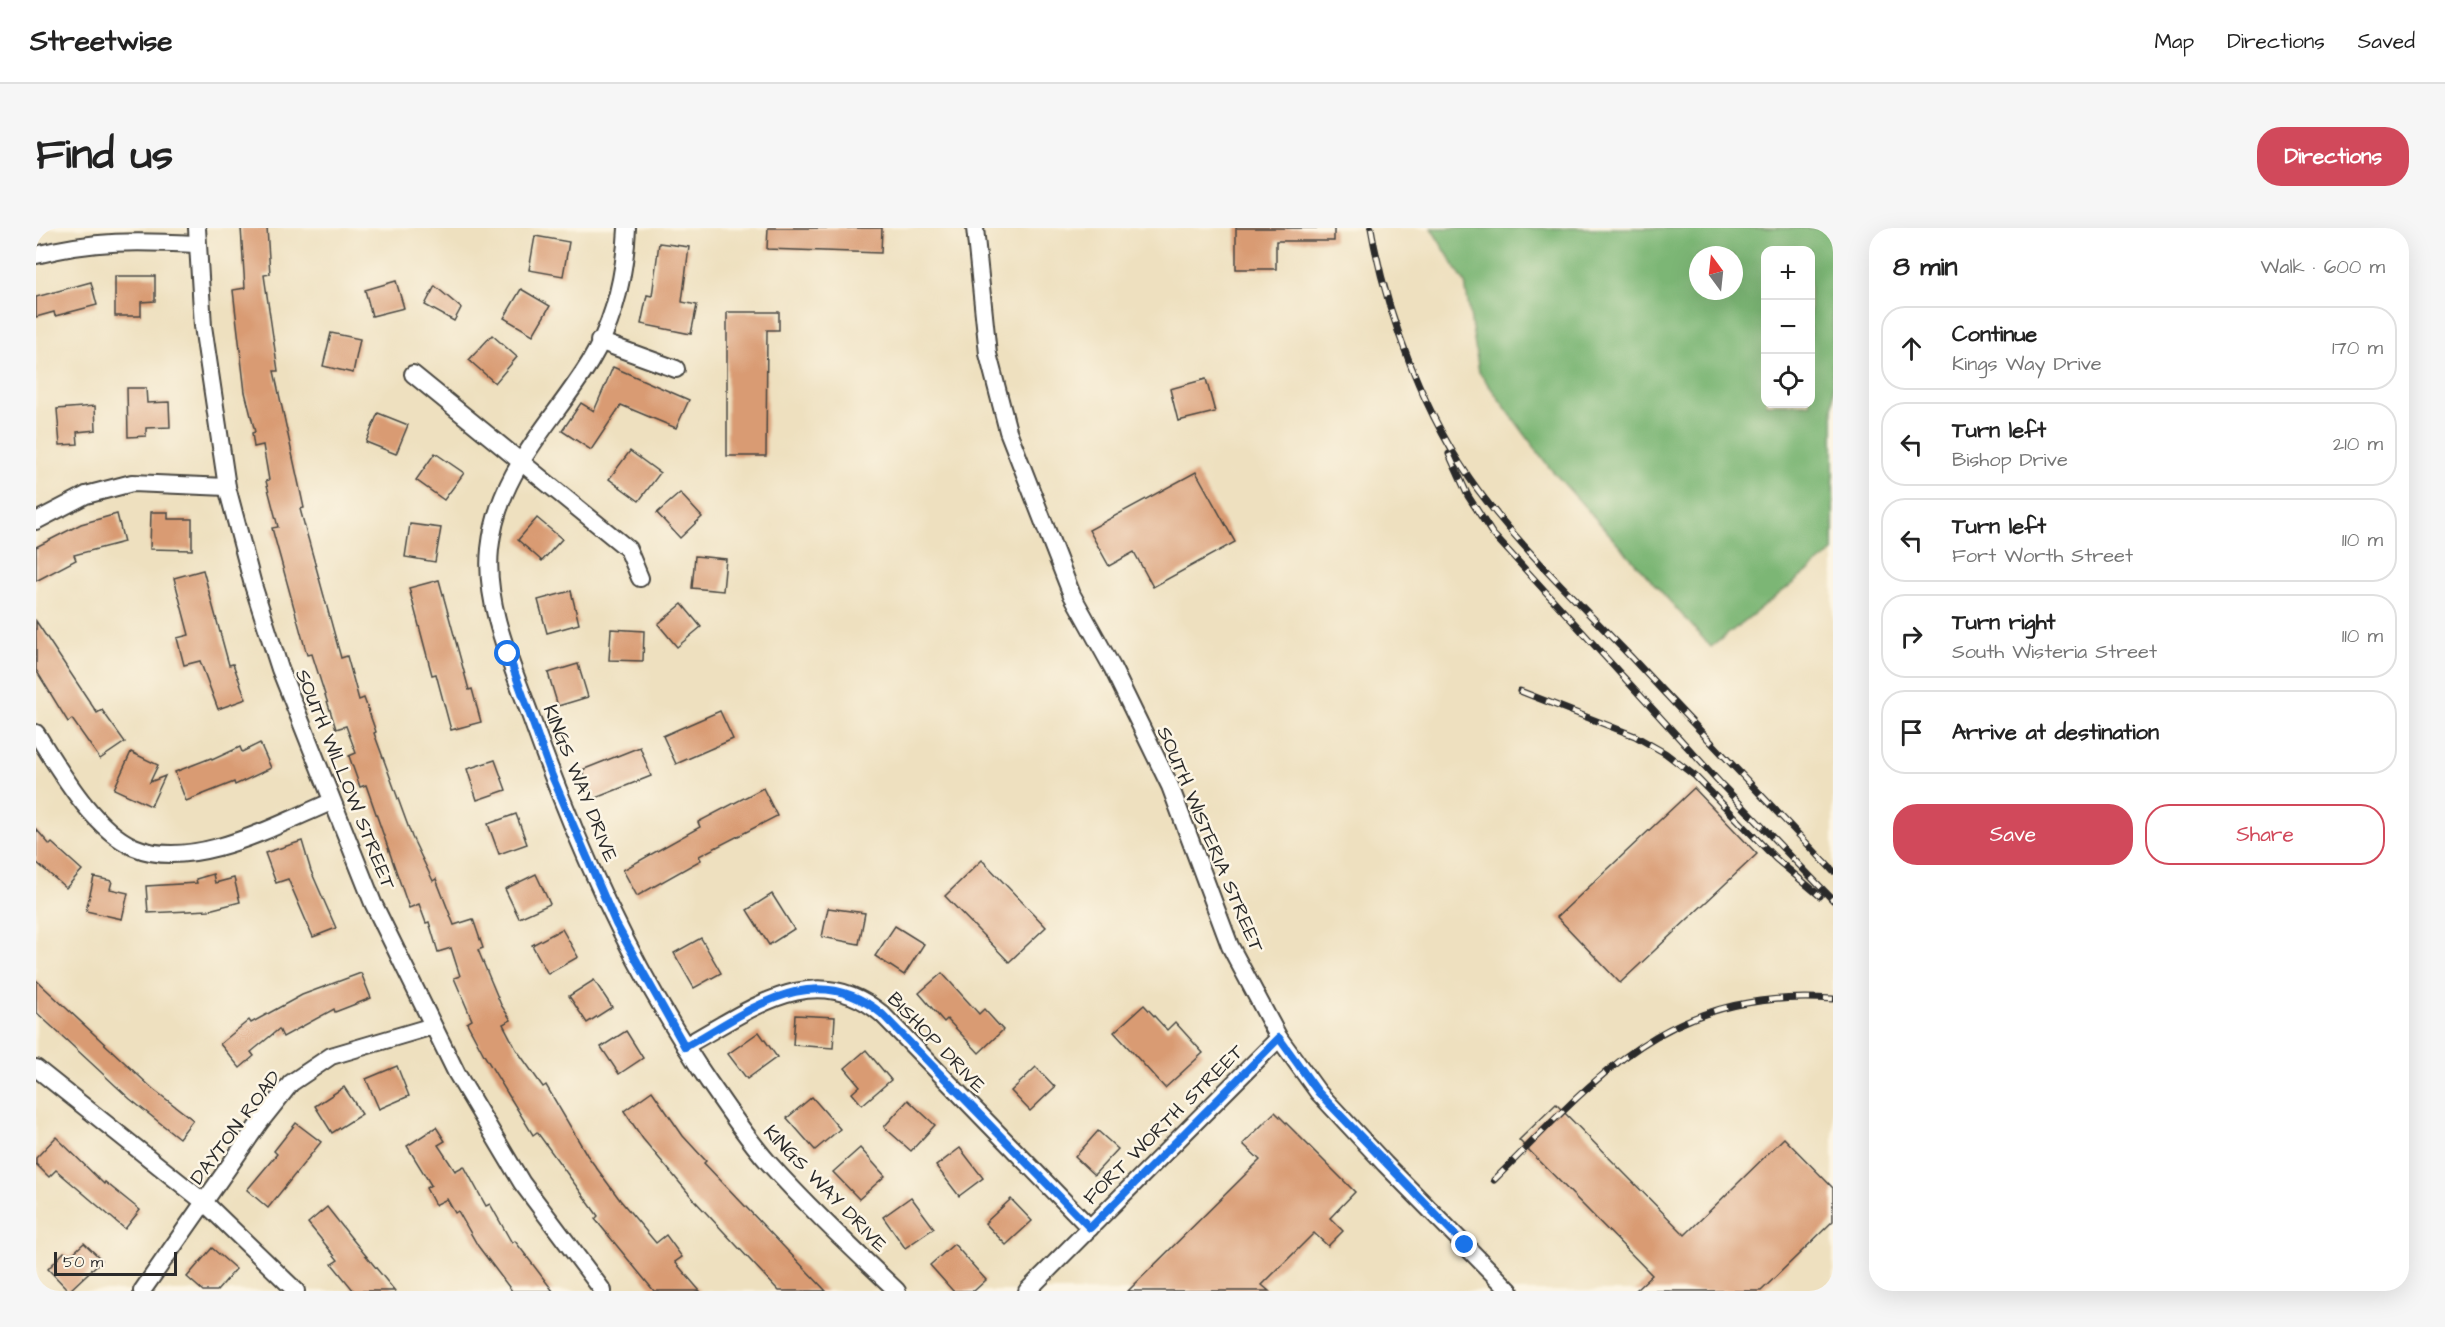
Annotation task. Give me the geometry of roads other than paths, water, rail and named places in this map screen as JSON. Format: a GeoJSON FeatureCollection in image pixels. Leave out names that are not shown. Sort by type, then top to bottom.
{"type":"FeatureCollection","features":[{"type":"Feature","properties":{"kind":"street","name":"KINGS WAY DRIVE"},"geometry":{"type":"LineString","coordinates":[[627,228],[621,287],[608,326],[591,360],[520,459],[499,508],[490,550],[493,596],[508,654],[552,776],[616,924],[685,1047],[738,1124],[767,1160],[897,1291]]}},
{"type":"Feature","properties":{"kind":"street","name":"SOUTH WISTERIA STREET"},"geometry":{"type":"LineString","coordinates":[[975,228],[988,354],[1008,431],[1072,595],[1112,667],[1170,786],[1230,945],[1279,1038],[1325,1100],[1510,1291]]}},
{"type":"Feature","properties":{"kind":"street"},"geometry":{"type":"LineString","coordinates":[[36,255],[73,245],[196,236]]}},
{"type":"Feature","properties":{"kind":"street","name":"SOUTH WILLOW STREET"},"geometry":{"type":"LineString","coordinates":[[196,236],[203,326],[227,487],[253,585],[280,669],[331,802],[373,903],[457,1074],[522,1183],[603,1291]]}},
{"type":"Feature","properties":{"kind":"street"},"geometry":{"type":"LineString","coordinates":[[599,341],[676,369]]}},
{"type":"Feature","properties":{"kind":"street"},"geometry":{"type":"LineString","coordinates":[[413,375],[520,459],[628,549],[640,578]]}},
{"type":"Feature","properties":{"kind":"street"},"geometry":{"type":"LineString","coordinates":[[36,521],[86,495],[132,483],[227,487]]}},
{"type":"Feature","properties":{"kind":"street"},"geometry":{"type":"LineString","coordinates":[[36,733],[81,800],[109,830],[133,847],[161,855],[193,853],[239,840],[331,802]]}},
{"type":"Feature","properties":{"kind":"street","name":"BISHOP DRIVE"},"geometry":{"type":"LineString","coordinates":[[685,1047],[759,1005],[793,992],[815,987],[863,998],[882,1014],[1090,1228]]}},
{"type":"Feature","properties":{"kind":"street","name":"DAYTON ROAD"},"geometry":{"type":"LineString","coordinates":[[142,1291],[260,1122],[291,1083],[331,1056],[433,1026]]}},
{"type":"Feature","properties":{"kind":"street","name":"FORT WORTH STREET"},"geometry":{"type":"LineString","coordinates":[[1027,1291],[1279,1038]]}},
{"type":"Feature","properties":{"kind":"street"},"geometry":{"type":"LineString","coordinates":[[36,1068],[204,1202],[297,1291]]}},
{"type":"Feature","properties":{"kind":"railway"},"geometry":{"type":"LineString","coordinates":[[1371,228],[1387,295],[1411,365],[1441,432],[1478,490],[1532,555],[1833,871]]}},
{"type":"Feature","properties":{"kind":"railway"},"geometry":{"type":"LineString","coordinates":[[1449,454],[1468,496],[1492,533],[1722,785],[1833,900]]}},
{"type":"Feature","properties":{"kind":"railway"},"geometry":{"type":"LineString","coordinates":[[1520,691],[1635,736],[1665,753],[1695,776],[1776,859],[1820,896]]}},
{"type":"Feature","properties":{"kind":"railway"},"geometry":{"type":"LineString","coordinates":[[1494,1180],[1569,1105],[1605,1073],[1641,1046],[1681,1023],[1725,1008],[1775,999],[1833,999]]}}]}
